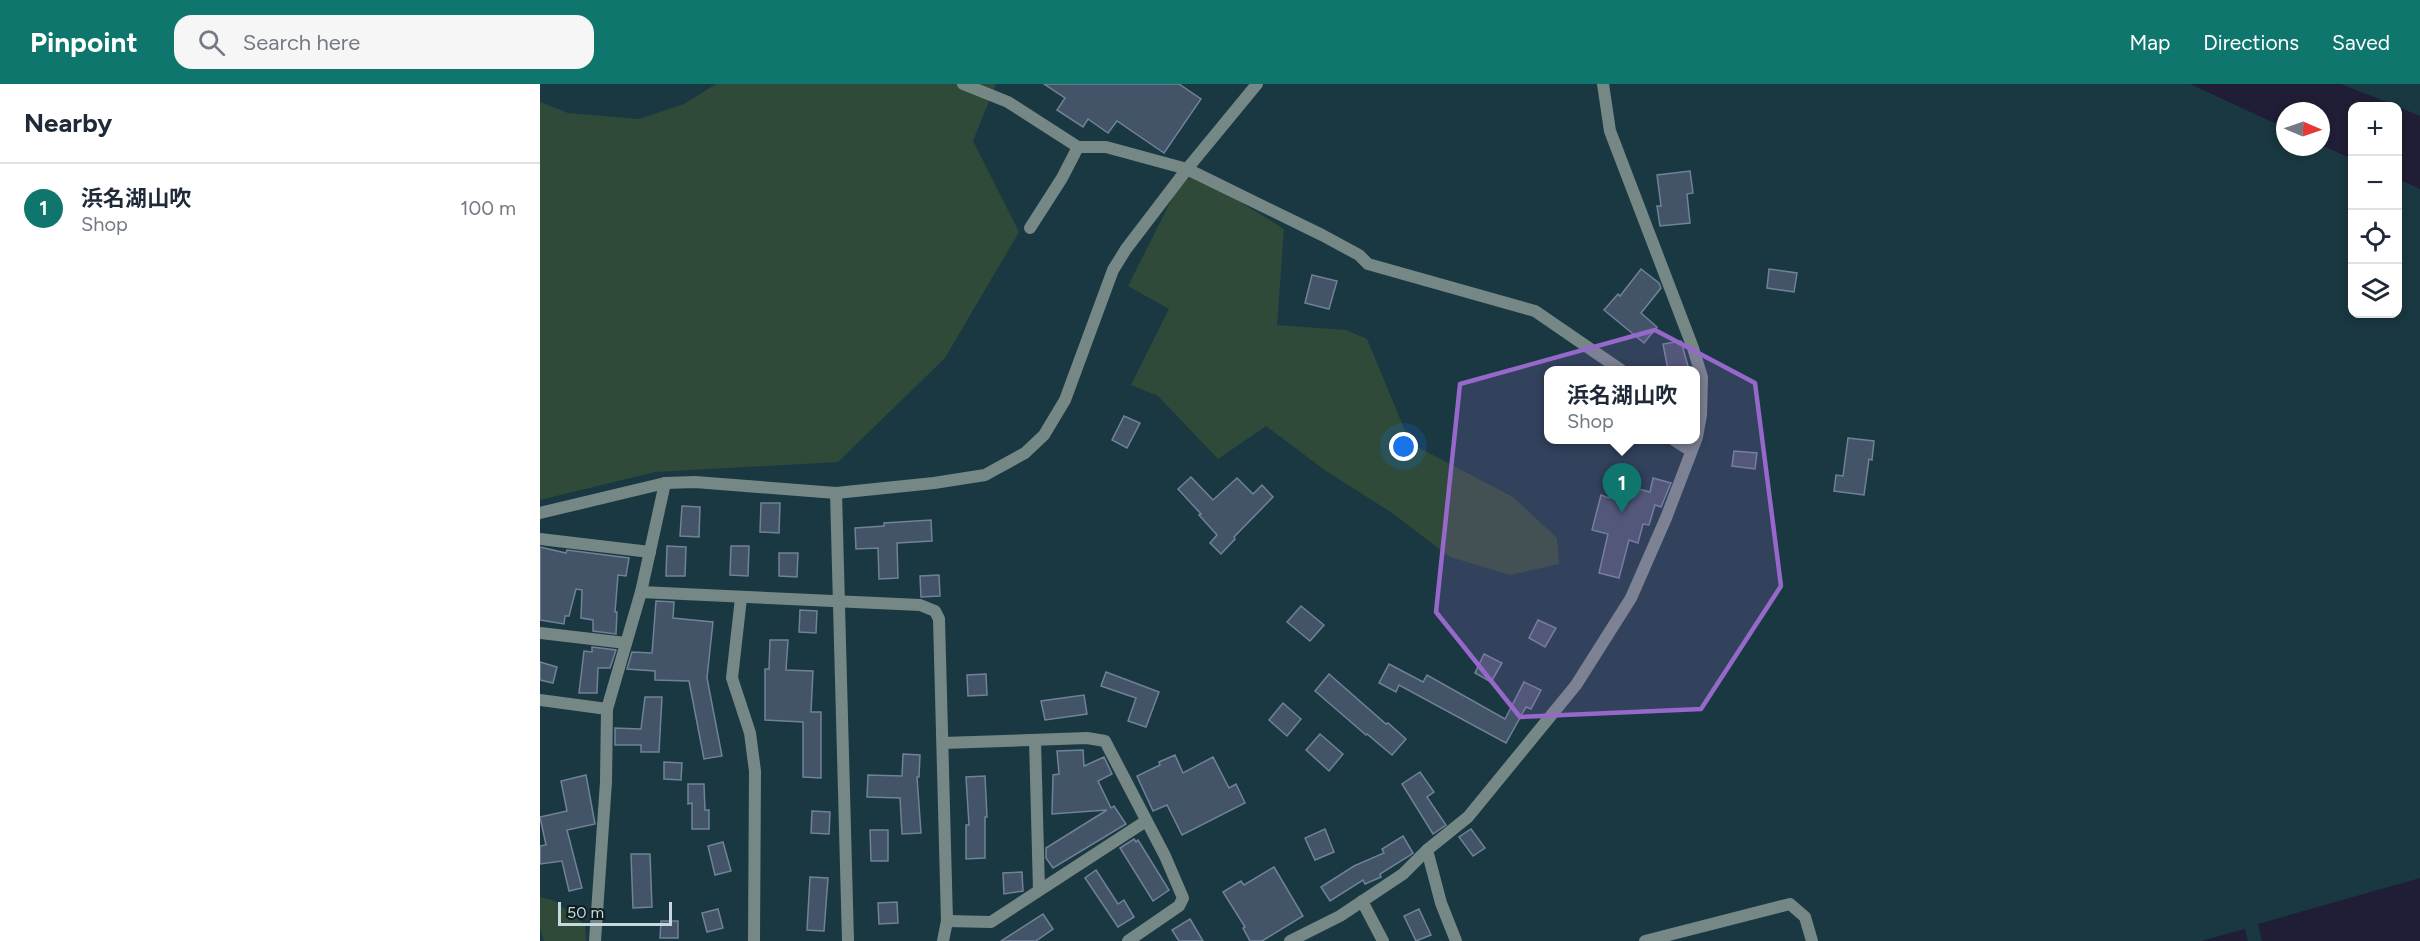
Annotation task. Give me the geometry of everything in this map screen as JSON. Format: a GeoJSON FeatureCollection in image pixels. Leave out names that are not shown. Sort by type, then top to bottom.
{"type":"FeatureCollection","features":[{"type":"Feature","properties":{"kind":"street"},"geometry":{"type":"LineString","coordinates":[[963,84],[1008,102],[1078,147],[1106,147],[1186,169],[1350,250],[1368,264],[1535,311],[1614,366]]}},
{"type":"Feature","properties":{"kind":"street"},"geometry":{"type":"LineString","coordinates":[[540,513],[665,483],[695,482],[836,494],[934,483],[984,475],[1025,453],[1044,435],[1065,400],[1113,270],[1126,249],[1186,169],[1257,84]]}},
{"type":"Feature","properties":{"kind":"street"},"geometry":{"type":"LineString","coordinates":[[1603,84],[1610,131],[1699,366]]}},
{"type":"Feature","properties":{"kind":"street"},"geometry":{"type":"LineString","coordinates":[[1030,228],[1062,178],[1078,147]]}},
{"type":"Feature","properties":{"kind":"street"},"geometry":{"type":"LineString","coordinates":[[1700,371],[1702,377],[1700,419]]}},
{"type":"Feature","properties":{"kind":"street"},"geometry":{"type":"LineString","coordinates":[[1681,444],[1692,451]]}},
{"type":"Feature","properties":{"kind":"street"},"geometry":{"type":"LineString","coordinates":[[1290,941],[1340,916],[1402,874],[1427,850],[1468,817],[1576,685],[1631,598],[1666,518],[1694,444]]}},
{"type":"Feature","properties":{"kind":"street"},"geometry":{"type":"LineString","coordinates":[[595,941],[606,782],[607,709],[641,592],[665,483]]}},
{"type":"Feature","properties":{"kind":"street"},"geometry":{"type":"LineString","coordinates":[[836,494],[848,941]]}},
{"type":"Feature","properties":{"kind":"street"},"geometry":{"type":"LineString","coordinates":[[540,539],[650,552]]}},
{"type":"Feature","properties":{"kind":"street"},"geometry":{"type":"LineString","coordinates":[[641,592],[920,605],[935,611],[939,619],[943,742],[947,921],[943,941]]}},
{"type":"Feature","properties":{"kind":"street"},"geometry":{"type":"LineString","coordinates":[[741,598],[732,678],[750,733],[755,771],[754,941]]}},
{"type":"Feature","properties":{"kind":"street"},"geometry":{"type":"LineString","coordinates":[[540,633],[626,643]]}},
{"type":"Feature","properties":{"kind":"street"},"geometry":{"type":"LineString","coordinates":[[540,700],[607,709]]}},
{"type":"Feature","properties":{"kind":"street"},"geometry":{"type":"LineString","coordinates":[[943,742],[1087,738],[1105,741],[1165,856],[1183,898],[1179,906],[1128,941]]}},
{"type":"Feature","properties":{"kind":"street"},"geometry":{"type":"LineString","coordinates":[[1035,741],[1039,890]]}},
{"type":"Feature","properties":{"kind":"street"},"geometry":{"type":"LineString","coordinates":[[947,921],[991,922],[1146,821]]}},
{"type":"Feature","properties":{"kind":"street"},"geometry":{"type":"LineString","coordinates":[[1427,850],[1441,903],[1456,941]]}},
{"type":"Feature","properties":{"kind":"street"},"geometry":{"type":"LineString","coordinates":[[1362,901],[1383,941]]}},
{"type":"Feature","properties":{"kind":"street"},"geometry":{"type":"LineString","coordinates":[[1646,941],[1790,904],[1805,917],[1812,941]]}},
{"type":"Feature","properties":{"kind":"highlighted area"},"geometry":{"type":"Polygon","coordinates":[[[1655,330],[1755,383],[1781,586],[1701,709],[1520,717],[1436,612],[1460,384],[1655,330]]]}},
{"type":"Feature","properties":{"kind":"green space"},"geometry":{"type":"Polygon","coordinates":[[[716,84],[996,84],[973,141],[1019,232],[945,358],[838,462],[655,472],[540,500],[540,102],[568,113],[639,119],[684,104],[716,84]]]}},
{"type":"Feature","properties":{"kind":"green space"},"geometry":{"type":"Polygon","coordinates":[[[1187,169],[1284,229],[1277,325],[1346,330],[1367,339],[1410,443],[1513,497],[1557,538],[1559,564],[1510,575],[1450,557],[1392,513],[1326,471],[1266,426],[1218,459],[1158,396],[1131,385],[1169,309],[1128,286],[1187,169]]]}},
{"type":"Feature","properties":{"kind":"green space"},"geometry":{"type":"Polygon","coordinates":[[[540,897],[555,901],[585,925],[586,941],[544,941],[540,928],[540,897]]]}},
{"type":"Feature","properties":{"kind":"shaded area"},"geometry":{"type":"Polygon","coordinates":[[[2190,84],[2341,84],[2387,102],[2348,102],[2348,157],[2330,149],[2330,102],[2276,102],[2276,124],[2190,84]]]}},
{"type":"Feature","properties":{"kind":"shaded area"},"geometry":{"type":"Polygon","coordinates":[[[2402,109],[2420,116],[2420,189],[2402,181],[2402,109]]]}},
{"type":"Feature","properties":{"kind":"shaded area"},"geometry":{"type":"Polygon","coordinates":[[[2420,878],[2420,941],[2262,941],[2258,924],[2420,878]]]}},
{"type":"Feature","properties":{"kind":"shaded area"},"geometry":{"type":"Polygon","coordinates":[[[2245,929],[2248,941],[2201,941],[2245,929]]]}},
{"type":"Feature","properties":{"kind":"building"},"geometry":{"type":"Polygon","coordinates":[[[1044,84],[1179,84],[1201,99],[1164,153],[1117,121],[1108,133],[1088,119],[1083,127],[1057,110],[1065,98],[1044,84]]]}},
{"type":"Feature","properties":{"kind":"building"},"geometry":{"type":"Polygon","coordinates":[[[1690,171],[1693,193],[1687,194],[1690,223],[1660,226],[1657,206],[1661,206],[1657,175],[1690,171]]]}},
{"type":"Feature","properties":{"kind":"building"},"geometry":{"type":"Polygon","coordinates":[[[1641,269],[1659,283],[1661,288],[1641,313],[1657,327],[1644,343],[1604,310],[1618,294],[1620,296],[1641,269]]]}},
{"type":"Feature","properties":{"kind":"building"},"geometry":{"type":"Polygon","coordinates":[[[1769,269],[1797,273],[1794,292],[1767,288],[1769,269]]]}},
{"type":"Feature","properties":{"kind":"building"},"geometry":{"type":"Polygon","coordinates":[[[1312,275],[1337,281],[1329,309],[1305,303],[1312,275]]]}},
{"type":"Feature","properties":{"kind":"building"},"geometry":{"type":"Polygon","coordinates":[[[1681,341],[1688,366],[1667,366],[1663,344],[1681,341]]]}},
{"type":"Feature","properties":{"kind":"building"},"geometry":{"type":"Polygon","coordinates":[[[1124,416],[1140,423],[1127,448],[1112,440],[1124,416]]]}},
{"type":"Feature","properties":{"kind":"building"},"geometry":{"type":"Polygon","coordinates":[[[1848,438],[1874,441],[1864,495],[1834,491],[1836,475],[1843,476],[1848,438]]]}},
{"type":"Feature","properties":{"kind":"building"},"geometry":{"type":"Polygon","coordinates":[[[1734,451],[1757,453],[1755,469],[1732,466],[1734,451]]]}},
{"type":"Feature","properties":{"kind":"building"},"geometry":{"type":"Polygon","coordinates":[[[1191,477],[1213,500],[1237,478],[1253,494],[1262,485],[1273,497],[1234,537],[1235,539],[1221,554],[1210,543],[1217,535],[1178,489],[1191,477]]]}},
{"type":"Feature","properties":{"kind":"building"},"geometry":{"type":"Polygon","coordinates":[[[1653,478],[1671,483],[1661,507],[1655,505],[1649,525],[1643,524],[1638,543],[1629,540],[1619,578],[1599,573],[1608,534],[1592,530],[1601,495],[1609,498],[1613,482],[1650,492],[1653,478]]]}},
{"type":"Feature","properties":{"kind":"building"},"geometry":{"type":"Polygon","coordinates":[[[761,503],[780,503],[779,533],[760,532],[761,503]]]}},
{"type":"Feature","properties":{"kind":"building"},"geometry":{"type":"Polygon","coordinates":[[[682,506],[700,507],[699,537],[680,536],[682,506]]]}},
{"type":"Feature","properties":{"kind":"building"},"geometry":{"type":"Polygon","coordinates":[[[931,520],[932,541],[897,543],[898,578],[879,579],[878,548],[856,549],[855,528],[884,526],[884,523],[931,520]]]}},
{"type":"Feature","properties":{"kind":"building"},"geometry":{"type":"Polygon","coordinates":[[[667,546],[686,547],[685,576],[666,576],[667,546]]]}},
{"type":"Feature","properties":{"kind":"building"},"geometry":{"type":"Polygon","coordinates":[[[731,546],[749,546],[748,576],[730,575],[731,546]]]}},
{"type":"Feature","properties":{"kind":"building"},"geometry":{"type":"Polygon","coordinates":[[[540,547],[566,553],[567,550],[629,558],[626,576],[618,575],[616,634],[593,631],[593,620],[581,618],[582,590],[576,589],[569,616],[565,616],[564,624],[540,620],[540,547]]]}},
{"type":"Feature","properties":{"kind":"building"},"geometry":{"type":"Polygon","coordinates":[[[779,553],[798,553],[797,577],[779,576],[779,553]]]}},
{"type":"Feature","properties":{"kind":"building"},"geometry":{"type":"Polygon","coordinates":[[[939,575],[940,596],[921,597],[920,576],[939,575]]]}},
{"type":"Feature","properties":{"kind":"building"},"geometry":{"type":"Polygon","coordinates":[[[656,601],[674,602],[673,618],[713,622],[707,678],[722,756],[704,759],[689,681],[655,680],[655,671],[627,669],[632,652],[652,653],[656,601]]]}},
{"type":"Feature","properties":{"kind":"building"},"geometry":{"type":"Polygon","coordinates":[[[1301,606],[1324,625],[1310,641],[1287,622],[1301,606]]]}},
{"type":"Feature","properties":{"kind":"building"},"geometry":{"type":"Polygon","coordinates":[[[800,610],[817,611],[816,633],[799,632],[800,610]]]}},
{"type":"Feature","properties":{"kind":"building"},"geometry":{"type":"Polygon","coordinates":[[[1538,620],[1556,628],[1545,647],[1529,638],[1538,620]]]}},
{"type":"Feature","properties":{"kind":"building"},"geometry":{"type":"Polygon","coordinates":[[[770,640],[788,640],[786,670],[813,671],[811,712],[821,712],[821,778],[803,777],[803,722],[765,720],[765,669],[769,669],[770,640]]]}},
{"type":"Feature","properties":{"kind":"building"},"geometry":{"type":"Polygon","coordinates":[[[592,647],[616,650],[610,668],[598,668],[597,693],[579,693],[584,651],[592,652],[592,647]]]}},
{"type":"Feature","properties":{"kind":"building"},"geometry":{"type":"Polygon","coordinates":[[[1484,654],[1502,663],[1491,682],[1475,673],[1484,654]]]}},
{"type":"Feature","properties":{"kind":"building"},"geometry":{"type":"Polygon","coordinates":[[[540,662],[557,667],[553,683],[540,680],[540,662]]]}},
{"type":"Feature","properties":{"kind":"building"},"geometry":{"type":"Polygon","coordinates":[[[1389,664],[1423,682],[1427,675],[1505,719],[1524,682],[1541,690],[1531,709],[1526,707],[1506,743],[1399,685],[1396,692],[1379,683],[1389,664]]]}},
{"type":"Feature","properties":{"kind":"building"},"geometry":{"type":"Polygon","coordinates":[[[1106,672],[1159,692],[1146,727],[1128,721],[1136,698],[1101,686],[1106,672]]]}},
{"type":"Feature","properties":{"kind":"building"},"geometry":{"type":"Polygon","coordinates":[[[986,674],[987,695],[968,696],[967,675],[986,674]]]}},
{"type":"Feature","properties":{"kind":"building"},"geometry":{"type":"Polygon","coordinates":[[[1329,674],[1406,739],[1392,755],[1315,691],[1329,674]]]}},
{"type":"Feature","properties":{"kind":"building"},"geometry":{"type":"Polygon","coordinates":[[[1084,695],[1087,714],[1045,720],[1041,701],[1084,695]]]}},
{"type":"Feature","properties":{"kind":"building"},"geometry":{"type":"Polygon","coordinates":[[[645,697],[662,697],[659,752],[641,752],[641,745],[615,745],[615,728],[641,729],[645,697]]]}},
{"type":"Feature","properties":{"kind":"building"},"geometry":{"type":"Polygon","coordinates":[[[1283,703],[1301,719],[1287,736],[1269,720],[1283,703]]]}},
{"type":"Feature","properties":{"kind":"building"},"geometry":{"type":"Polygon","coordinates":[[[1320,734],[1343,754],[1329,771],[1306,750],[1320,734]]]}},
{"type":"Feature","properties":{"kind":"building"},"geometry":{"type":"Polygon","coordinates":[[[1083,750],[1084,766],[1104,757],[1112,774],[1098,781],[1111,808],[1114,806],[1126,824],[1053,868],[1046,858],[1046,848],[1107,810],[1052,814],[1053,775],[1059,774],[1057,751],[1083,750]]]}},
{"type":"Feature","properties":{"kind":"building"},"geometry":{"type":"Polygon","coordinates":[[[903,754],[920,755],[919,777],[917,777],[921,833],[902,834],[900,798],[867,797],[868,775],[902,776],[903,754]]]}},
{"type":"Feature","properties":{"kind":"building"},"geometry":{"type":"Polygon","coordinates":[[[1175,755],[1183,773],[1213,757],[1229,788],[1236,784],[1245,803],[1182,835],[1167,805],[1153,811],[1137,776],[1175,755]]]}},
{"type":"Feature","properties":{"kind":"building"},"geometry":{"type":"Polygon","coordinates":[[[664,762],[682,763],[681,780],[664,779],[664,762]]]}},
{"type":"Feature","properties":{"kind":"building"},"geometry":{"type":"Polygon","coordinates":[[[1420,772],[1434,792],[1427,797],[1446,825],[1433,834],[1402,784],[1420,772]]]}},
{"type":"Feature","properties":{"kind":"building"},"geometry":{"type":"Polygon","coordinates":[[[586,775],[595,824],[567,830],[582,888],[569,891],[562,861],[540,864],[540,846],[546,845],[540,817],[567,811],[561,781],[586,775]]]}},
{"type":"Feature","properties":{"kind":"building"},"geometry":{"type":"Polygon","coordinates":[[[985,776],[987,817],[985,817],[985,858],[966,859],[966,825],[969,825],[966,777],[985,776]]]}},
{"type":"Feature","properties":{"kind":"building"},"geometry":{"type":"Polygon","coordinates":[[[688,784],[704,784],[705,810],[709,810],[709,829],[692,829],[692,803],[688,804],[688,784]]]}},
{"type":"Feature","properties":{"kind":"building"},"geometry":{"type":"Polygon","coordinates":[[[812,811],[830,812],[829,834],[811,833],[812,811]]]}},
{"type":"Feature","properties":{"kind":"building"},"geometry":{"type":"Polygon","coordinates":[[[1325,829],[1334,852],[1315,860],[1305,838],[1325,829]]]}},
{"type":"Feature","properties":{"kind":"building"},"geometry":{"type":"Polygon","coordinates":[[[1471,829],[1485,848],[1473,856],[1459,837],[1471,829]]]}},
{"type":"Feature","properties":{"kind":"building"},"geometry":{"type":"Polygon","coordinates":[[[870,830],[888,830],[888,861],[871,861],[870,830]]]}},
{"type":"Feature","properties":{"kind":"building"},"geometry":{"type":"Polygon","coordinates":[[[1403,836],[1413,853],[1380,874],[1381,877],[1365,884],[1363,880],[1330,901],[1321,887],[1354,866],[1384,853],[1382,849],[1403,836]]]}},
{"type":"Feature","properties":{"kind":"building"},"geometry":{"type":"Polygon","coordinates":[[[1134,839],[1136,842],[1138,840],[1169,890],[1153,901],[1120,848],[1134,839]]]}},
{"type":"Feature","properties":{"kind":"building"},"geometry":{"type":"Polygon","coordinates":[[[723,842],[731,871],[715,875],[708,846],[723,842]]]}},
{"type":"Feature","properties":{"kind":"building"},"geometry":{"type":"Polygon","coordinates":[[[631,854],[650,854],[652,907],[633,908],[631,854]]]}},
{"type":"Feature","properties":{"kind":"building"},"geometry":{"type":"Polygon","coordinates":[[[1274,867],[1303,916],[1262,941],[1250,941],[1243,928],[1245,927],[1223,892],[1241,881],[1244,885],[1274,867]]]}},
{"type":"Feature","properties":{"kind":"building"},"geometry":{"type":"Polygon","coordinates":[[[1096,870],[1118,904],[1124,900],[1134,917],[1118,927],[1085,878],[1096,870]]]}},
{"type":"Feature","properties":{"kind":"building"},"geometry":{"type":"Polygon","coordinates":[[[1022,872],[1023,891],[1004,894],[1003,873],[1022,872]]]}},
{"type":"Feature","properties":{"kind":"building"},"geometry":{"type":"Polygon","coordinates":[[[810,877],[828,878],[824,931],[807,930],[810,877]]]}},
{"type":"Feature","properties":{"kind":"building"},"geometry":{"type":"Polygon","coordinates":[[[897,902],[898,923],[879,924],[878,903],[897,902]]]}},
{"type":"Feature","properties":{"kind":"building"},"geometry":{"type":"Polygon","coordinates":[[[718,909],[723,928],[707,932],[702,913],[718,909]]]}},
{"type":"Feature","properties":{"kind":"building"},"geometry":{"type":"Polygon","coordinates":[[[1419,909],[1431,935],[1416,941],[1404,916],[1419,909]]]}},
{"type":"Feature","properties":{"kind":"building"},"geometry":{"type":"Polygon","coordinates":[[[1043,914],[1053,929],[1036,941],[1001,941],[1043,914]]]}},
{"type":"Feature","properties":{"kind":"building"},"geometry":{"type":"Polygon","coordinates":[[[1190,919],[1203,941],[1179,941],[1172,930],[1190,919]]]}},
{"type":"Feature","properties":{"kind":"building"},"geometry":{"type":"Polygon","coordinates":[[[661,921],[678,921],[678,938],[660,938],[661,921]]]}},
{"type":"Feature","properties":{"kind":"place","name":"浜名湖山吹"},"geometry":{"type":"Point","coordinates":[1622,513]}}]}
